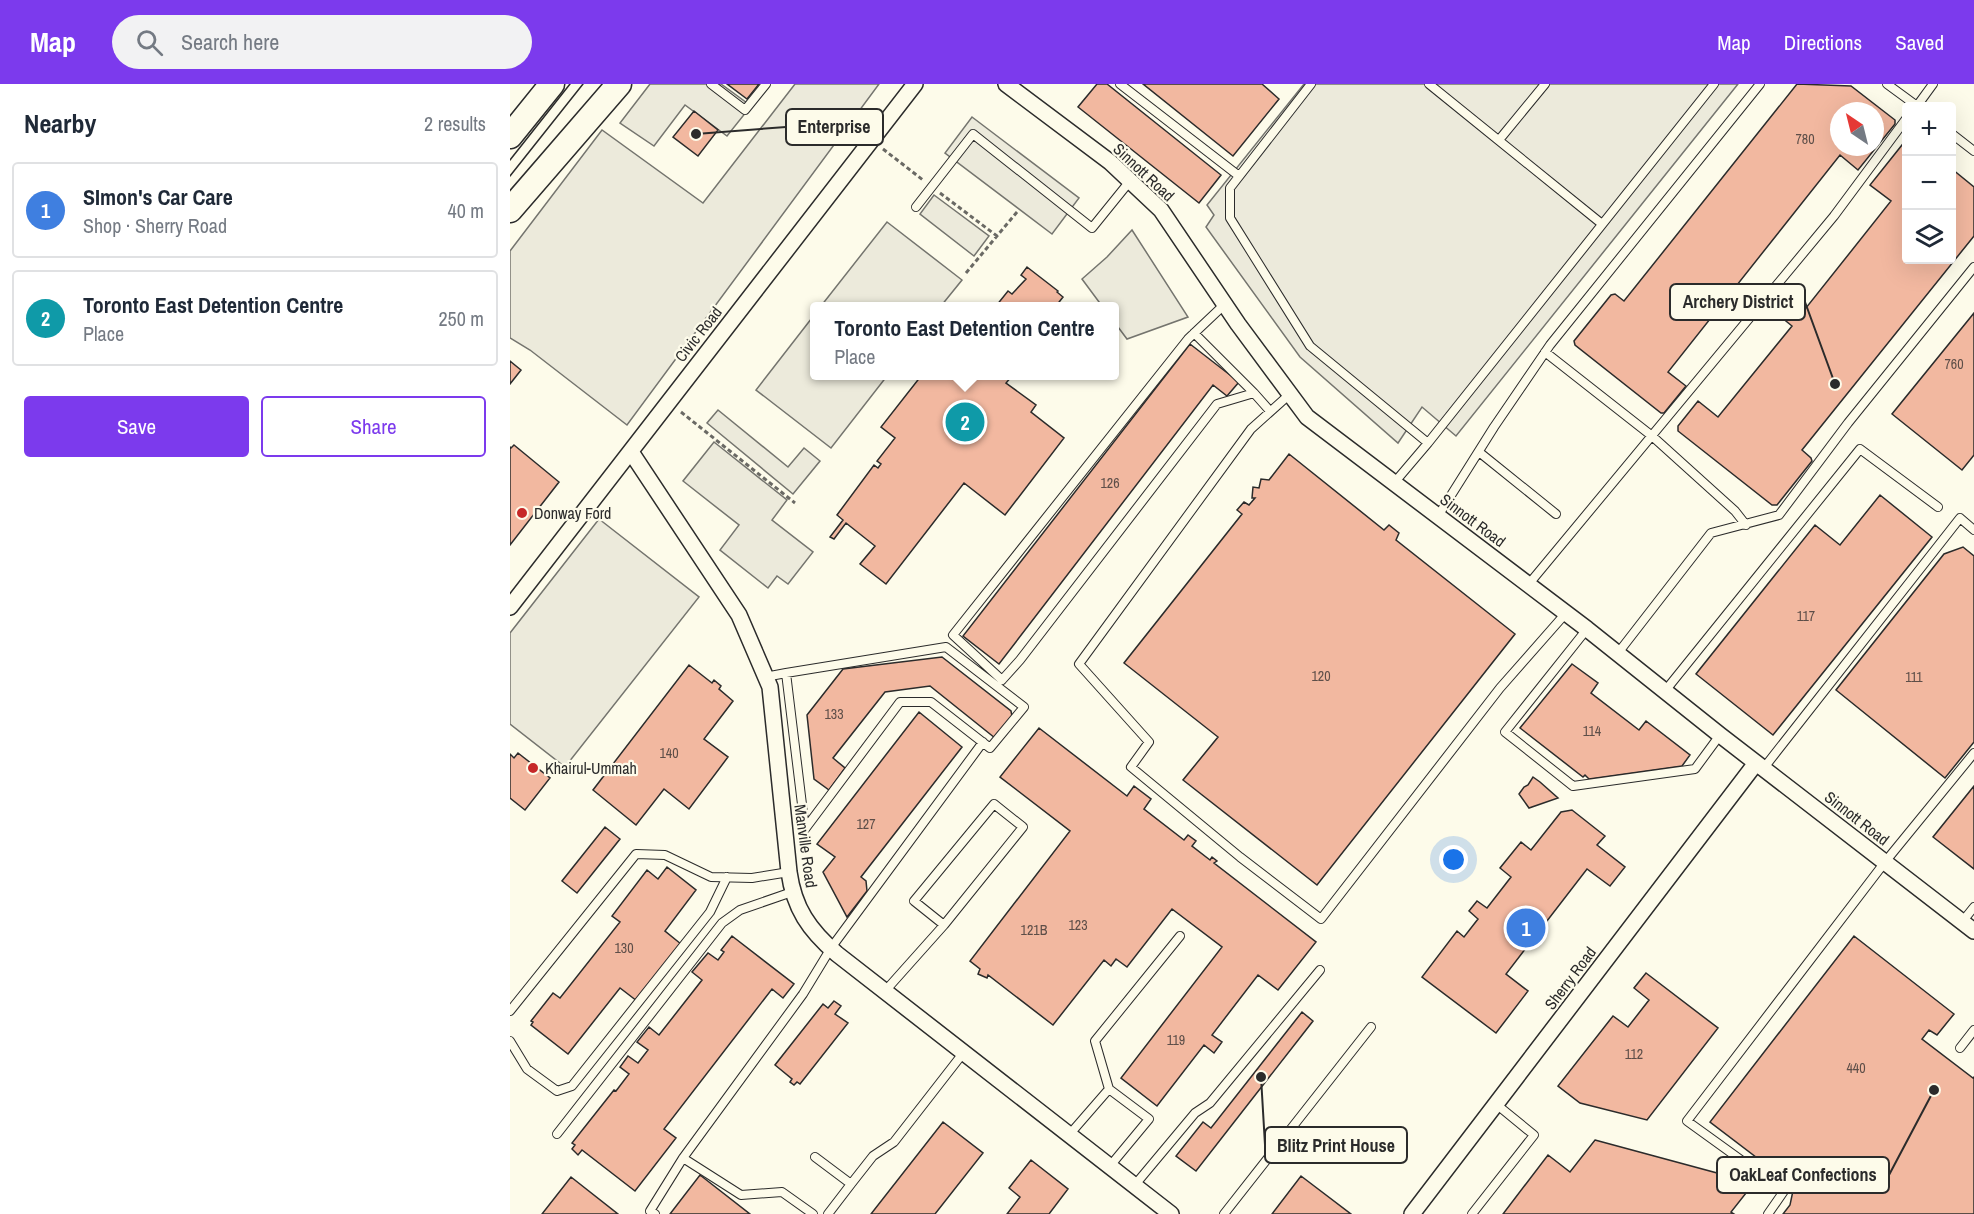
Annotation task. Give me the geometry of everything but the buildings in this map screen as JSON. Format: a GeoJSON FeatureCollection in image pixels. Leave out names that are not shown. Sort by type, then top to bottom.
{"type":"FeatureCollection","features":[{"type":"Feature","properties":{"kind":"main road"},"geometry":{"type":"LineString","coordinates":[[510,136],[552,84]]}},
{"type":"Feature","properties":{"kind":"main road"},"geometry":{"type":"LineString","coordinates":[[510,210],[619,84]]}},
{"type":"Feature","properties":{"kind":"street","name":"Civic Road"},"geometry":{"type":"LineString","coordinates":[[510,607],[915,84]]}},
{"type":"Feature","properties":{"kind":"street","name":"Sinnott Road"},"geometry":{"type":"LineString","coordinates":[[1006,84],[1110,162],[1161,210],[1225,304],[1307,417],[1587,629],[1720,735],[1968,926]]}},
{"type":"Feature","properties":{"kind":"street","name":"Manville Road"},"geometry":{"type":"LineString","coordinates":[[631,452],[739,615],[770,687],[792,892],[806,922],[831,948],[1171,1214]]}},
{"type":"Feature","properties":{"kind":"street","name":"Sherry Road"},"geometry":{"type":"LineString","coordinates":[[1412,1214],[1760,766]]}},
{"type":"Feature","properties":{"kind":"lane"},"geometry":{"type":"LineString","coordinates":[[711,84],[745,110],[766,84]]}},
{"type":"Feature","properties":{"kind":"lane"},"geometry":{"type":"LineString","coordinates":[[1120,84],[1239,176]]}},
{"type":"Feature","properties":{"kind":"lane"},"geometry":{"type":"LineString","coordinates":[[1311,84],[1230,188],[1230,218],[1310,346],[1428,443]]}},
{"type":"Feature","properties":{"kind":"lane"},"geometry":{"type":"LineString","coordinates":[[1430,84],[1602,224]]}},
{"type":"Feature","properties":{"kind":"lane"},"geometry":{"type":"LineString","coordinates":[[1499,140],[1545,84]]}},
{"type":"Feature","properties":{"kind":"lane"},"geometry":{"type":"LineString","coordinates":[[1394,483],[1714,84]]}},
{"type":"Feature","properties":{"kind":"lane"},"geometry":{"type":"LineString","coordinates":[[1438,516],[1545,352],[1760,84]]}},
{"type":"Feature","properties":{"kind":"lane"},"geometry":{"type":"LineString","coordinates":[[1887,84],[1912,102]]}},
{"type":"Feature","properties":{"kind":"lane"},"geometry":{"type":"LineString","coordinates":[[1920,102],[1933,84]]}},
{"type":"Feature","properties":{"kind":"lane"},"geometry":{"type":"LineString","coordinates":[[1528,585],[1834,216],[1902,124]]}},
{"type":"Feature","properties":{"kind":"lane"},"geometry":{"type":"LineString","coordinates":[[916,207],[973,134],[1092,228],[1130,181]]}},
{"type":"Feature","properties":{"kind":"lane"},"geometry":{"type":"LineString","coordinates":[[1956,137],[1974,151]]}},
{"type":"Feature","properties":{"kind":"lane"},"geometry":{"type":"LineString","coordinates":[[1618,653],[1711,533],[1779,515],[1848,423],[1974,267]]}},
{"type":"Feature","properties":{"kind":"lane"},"geometry":{"type":"LineString","coordinates":[[1225,304],[1194,333],[953,635],[1002,680],[1020,660],[1217,404],[1254,393]]}},
{"type":"Feature","properties":{"kind":"lane"},"geometry":{"type":"LineString","coordinates":[[1194,333],[1270,411]]}},
{"type":"Feature","properties":{"kind":"lane"},"geometry":{"type":"LineString","coordinates":[[1545,352],[1652,436],[1735,511],[1746,525]]}},
{"type":"Feature","properties":{"kind":"lane"},"geometry":{"type":"LineString","coordinates":[[1290,394],[1251,429],[1079,664],[1149,742],[1131,767],[1240,857],[1321,919],[1500,688],[1566,613]]}},
{"type":"Feature","properties":{"kind":"lane"},"geometry":{"type":"LineString","coordinates":[[1665,691],[1860,448],[1938,507]]}},
{"type":"Feature","properties":{"kind":"lane"},"geometry":{"type":"LineString","coordinates":[[1479,452],[1556,514]]}},
{"type":"Feature","properties":{"kind":"lane"},"geometry":{"type":"LineString","coordinates":[[1760,766],[1960,518],[1974,530]]}},
{"type":"Feature","properties":{"kind":"lane"},"geometry":{"type":"LineString","coordinates":[[1587,629],[1505,732],[1573,786],[1695,769],[1720,735]]}},
{"type":"Feature","properties":{"kind":"lane"},"geometry":{"type":"LineString","coordinates":[[765,677],[786,673],[946,646],[1024,708],[990,748],[931,702],[900,702],[805,829],[786,673]]}},
{"type":"Feature","properties":{"kind":"lane"},"geometry":{"type":"LineString","coordinates":[[655,1214],[651,1211],[683,1158],[803,994],[831,948],[983,742]]}},
{"type":"Feature","properties":{"kind":"lane"},"geometry":{"type":"LineString","coordinates":[[1768,1214],[1785,1191],[1687,1121],[1885,862],[1974,753]]}},
{"type":"Feature","properties":{"kind":"lane"},"geometry":{"type":"LineString","coordinates":[[885,990],[944,925],[1023,827],[994,804],[914,901],[944,925]]}},
{"type":"Feature","properties":{"kind":"lane"},"geometry":{"type":"LineString","coordinates":[[510,1011],[636,854],[665,855],[711,877],[752,879],[789,872]]}},
{"type":"Feature","properties":{"kind":"lane"},"geometry":{"type":"LineString","coordinates":[[510,1041],[527,1069],[557,1091],[572,1086],[710,912],[727,878]]}},
{"type":"Feature","properties":{"kind":"lane"},"geometry":{"type":"LineString","coordinates":[[557,1134],[722,922],[740,910],[792,892]]}},
{"type":"Feature","properties":{"kind":"lane"},"geometry":{"type":"LineString","coordinates":[[1968,926],[1974,907]]}},
{"type":"Feature","properties":{"kind":"lane"},"geometry":{"type":"LineString","coordinates":[[1110,1166],[1149,1119],[1109,1089],[1095,1041],[1180,936]]}},
{"type":"Feature","properties":{"kind":"lane"},"geometry":{"type":"LineString","coordinates":[[1134,1186],[1195,1113],[1210,1104],[1320,970]]}},
{"type":"Feature","properties":{"kind":"lane"},"geometry":{"type":"LineString","coordinates":[[1224,1214],[1371,1027]]}},
{"type":"Feature","properties":{"kind":"lane"},"geometry":{"type":"LineString","coordinates":[[1960,1048],[1974,1030]]}},
{"type":"Feature","properties":{"kind":"lane"},"geometry":{"type":"LineString","coordinates":[[828,1214],[873,1156],[894,1142],[964,1052]]}},
{"type":"Feature","properties":{"kind":"lane"},"geometry":{"type":"LineString","coordinates":[[1069,1135],[1109,1089]]}},
{"type":"Feature","properties":{"kind":"lane"},"geometry":{"type":"LineString","coordinates":[[1472,1214],[1534,1135],[1496,1104]]}},
{"type":"Feature","properties":{"kind":"lane"},"geometry":{"type":"LineString","coordinates":[[815,1157],[851,1184]]}},
{"type":"Feature","properties":{"kind":"lane"},"geometry":{"type":"LineString","coordinates":[[683,1158],[741,1195],[782,1192],[813,1214]]}},
{"type":"Feature","properties":{"kind":"path"},"geometry":{"type":"LineString","coordinates":[[966,273],[1017,212]]}},
{"type":"Feature","properties":{"kind":"path"},"geometry":{"type":"LineString","coordinates":[[669,403],[795,503]]}},
{"type":"Feature","properties":{"kind":"shaded area"},"geometry":{"type":"Polygon","coordinates":[[[650,84],[721,84],[751,106],[727,136],[685,105],[654,146],[620,123],[650,84]]]}},
{"type":"Feature","properties":{"kind":"shaded area"},"geometry":{"type":"Polygon","coordinates":[[[795,84],[879,84],[627,425],[530,350],[510,338],[510,251],[602,130],[703,203],[795,84]]]}},
{"type":"Feature","properties":{"kind":"shaded area"},"geometry":{"type":"Polygon","coordinates":[[[1304,84],[1738,84],[1456,436],[1422,407],[1398,443],[1300,357],[1206,227],[1214,215],[1207,205],[1304,84]]]}},
{"type":"Feature","properties":{"kind":"shaded area"},"geometry":{"type":"Polygon","coordinates":[[[972,117],[1079,198],[1052,234],[945,153],[972,117]]]}},
{"type":"Feature","properties":{"kind":"shaded area"},"geometry":{"type":"Polygon","coordinates":[[[934,195],[989,236],[974,256],[920,214],[934,195]]]}},
{"type":"Feature","properties":{"kind":"shaded area"},"geometry":{"type":"Polygon","coordinates":[[[887,222],[962,280],[944,302],[824,302],[887,222]]]}},
{"type":"Feature","properties":{"kind":"shaded area"},"geometry":{"type":"Polygon","coordinates":[[[1132,230],[1188,317],[1127,339],[1119,328],[1119,302],[1099,302],[1082,279],[1132,230]]]}},
{"type":"Feature","properties":{"kind":"shaded area"},"geometry":{"type":"Polygon","coordinates":[[[810,320],[810,380],[884,380],[831,448],[756,390],[810,320]]]}},
{"type":"Feature","properties":{"kind":"shaded area"},"geometry":{"type":"Polygon","coordinates":[[[718,410],[788,467],[804,448],[820,461],[793,494],[707,423],[718,410]]]}},
{"type":"Feature","properties":{"kind":"shaded area"},"geometry":{"type":"Polygon","coordinates":[[[714,442],[787,500],[772,520],[813,552],[788,584],[777,576],[768,588],[720,550],[739,525],[683,481],[714,442]]]}},
{"type":"Feature","properties":{"kind":"shaded area"},"geometry":{"type":"Polygon","coordinates":[[[599,519],[699,597],[565,767],[510,724],[510,633],[599,519]]]}},
{"type":"Feature","properties":{"kind":"tram line"},"geometry":{"type":"LineString","coordinates":[[510,160],[570,84]]}},
{"type":"Feature","properties":{"kind":"tram line"},"geometry":{"type":"LineString","coordinates":[[510,176],[583,84]]}},
{"type":"Feature","properties":{"kind":"place","name":"Enterprise"},"geometry":{"type":"Point","coordinates":[696,134]}},
{"type":"Feature","properties":{"kind":"place","name":"Archery District"},"geometry":{"type":"Point","coordinates":[1835,384]}},
{"type":"Feature","properties":{"kind":"place","name":"Toronto East Detention Centre"},"geometry":{"type":"Point","coordinates":[965,422]}},
{"type":"Feature","properties":{"kind":"place","name":"Donway Ford"},"geometry":{"type":"Point","coordinates":[522,513]}},
{"type":"Feature","properties":{"kind":"place","name":"Khairul-Ummah"},"geometry":{"type":"Point","coordinates":[533,768]}},
{"type":"Feature","properties":{"kind":"place","name":"SImon's Car Care"},"geometry":{"type":"Point","coordinates":[1526,928]}},
{"type":"Feature","properties":{"kind":"place","name":"Blitz Print House"},"geometry":{"type":"Point","coordinates":[1261,1077]}},
{"type":"Feature","properties":{"kind":"place","name":"OakLeaf Confections"},"geometry":{"type":"Point","coordinates":[1934,1090]}}]}
